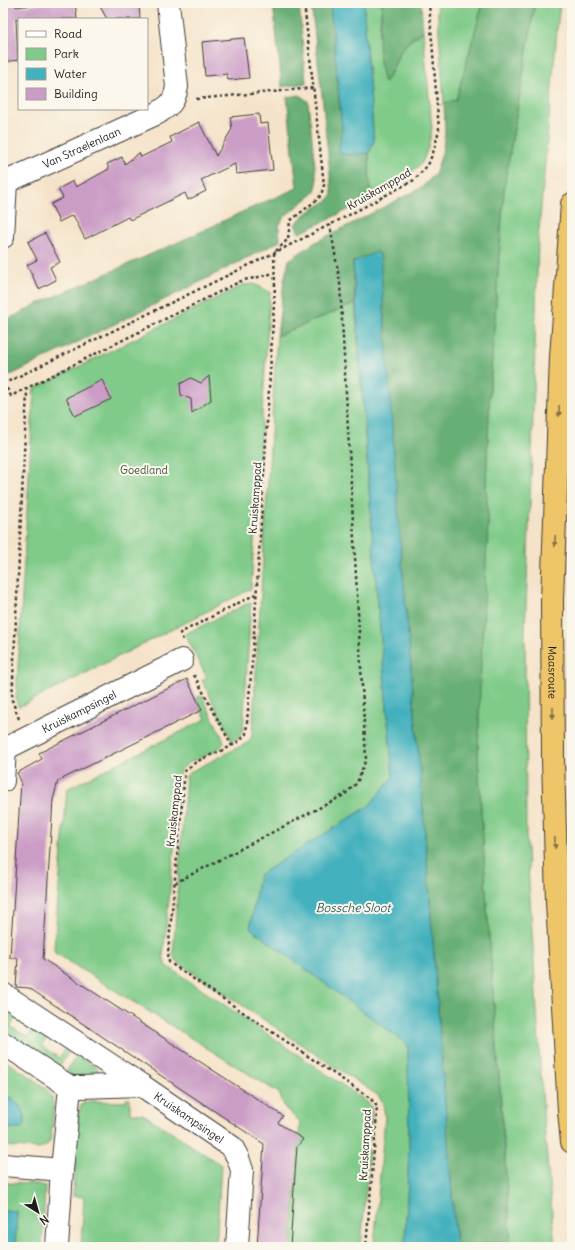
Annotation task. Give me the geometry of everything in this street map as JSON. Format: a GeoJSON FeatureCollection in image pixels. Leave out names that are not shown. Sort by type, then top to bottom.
{"type":"FeatureCollection","features":[{"type":"Feature","properties":{"kind":"highway","name":"Maasroute"},"geometry":{"type":"LineString","coordinates":[[572,204],[562,357],[552,600],[553,759],[557,902],[572,1142]]}},
{"type":"Feature","properties":{"kind":"street"},"geometry":{"type":"LineString","coordinates":[[168,3],[177,87],[176,96]]}},
{"type":"Feature","properties":{"kind":"street","name":"Van Straelenlaan"},"geometry":{"type":"LineString","coordinates":[[5,182],[158,113],[171,104],[176,96]]}},
{"type":"Feature","properties":{"kind":"street"},"geometry":{"type":"LineString","coordinates":[[3,237],[5,182]]}},
{"type":"Feature","properties":{"kind":"street","name":"Kruiskampsingel"},"geometry":{"type":"LineString","coordinates":[[3,781],[5,749],[182,660]]}},
{"type":"Feature","properties":{"kind":"street","name":"Kruiskampsingel"},"geometry":{"type":"LineString","coordinates":[[3,994],[232,1147],[242,1170],[237,1247]]}},
{"type":"Feature","properties":{"kind":"street"},"geometry":{"type":"LineString","coordinates":[[3,1043],[70,1087],[80,1088],[141,1085]]}},
{"type":"Feature","properties":{"kind":"street"},"geometry":{"type":"LineString","coordinates":[[57,1247],[62,1170],[70,1087]]}},
{"type":"Feature","properties":{"kind":"street"},"geometry":{"type":"LineString","coordinates":[[3,1165],[62,1170]]}},
{"type":"Feature","properties":{"kind":"path"},"geometry":{"type":"LineString","coordinates":[[274,253],[288,238],[290,221],[318,198],[322,192],[324,184],[304,3]]}},
{"type":"Feature","properties":{"kind":"path","name":"Kruiskamppad"},"geometry":{"type":"LineString","coordinates":[[3,384],[274,253],[414,180],[428,165],[434,150],[439,130],[429,3]]}},
{"type":"Feature","properties":{"kind":"path"},"geometry":{"type":"LineString","coordinates":[[176,96],[187,100],[313,88]]}},
{"type":"Feature","properties":{"kind":"path"},"geometry":{"type":"LineString","coordinates":[[175,884],[344,795],[357,783],[366,759],[340,283],[330,225]]}},
{"type":"Feature","properties":{"kind":"path","name":"Kruiskamppad"},"geometry":{"type":"LineString","coordinates":[[274,253],[274,310],[253,650],[246,734],[232,746],[195,763],[185,771],[168,953],[169,962],[370,1098],[376,1105],[377,1114],[366,1247]]}},
{"type":"Feature","properties":{"kind":"path"},"geometry":{"type":"LineString","coordinates":[[3,384],[11,396],[243,280],[274,273]]}},
{"type":"Feature","properties":{"kind":"path"},"geometry":{"type":"LineString","coordinates":[[26,388],[12,700],[15,711],[28,737]]}},
{"type":"Feature","properties":{"kind":"path"},"geometry":{"type":"LineString","coordinates":[[232,746],[196,677],[182,660],[191,656],[180,633],[256,594]]}},
{"type":"Feature","properties":{"kind":"green space"},"geometry":{"type":"Polygon","coordinates":[[[273,3],[299,3],[306,83],[282,87],[273,3]]]}},
{"type":"Feature","properties":{"kind":"green space"},"geometry":{"type":"Polygon","coordinates":[[[311,3],[330,3],[342,128],[339,150],[341,154],[350,155],[369,153],[370,196],[360,204],[299,233],[295,224],[308,212],[326,202],[332,195],[311,3]]]}},
{"type":"Feature","properties":{"kind":"green space"},"geometry":{"type":"Polygon","coordinates":[[[364,3],[382,3],[379,33],[380,58],[389,77],[400,52],[409,42],[423,31],[432,129],[428,148],[422,163],[410,173],[370,196],[369,153],[374,141],[364,3]]]}},
{"type":"Feature","properties":{"kind":"green space"},"geometry":{"type":"Polygon","coordinates":[[[382,3],[421,3],[423,31],[410,40],[402,49],[384,83],[379,54],[382,3]]]}},
{"type":"Feature","properties":{"kind":"green space"},"geometry":{"type":"Polygon","coordinates":[[[437,3],[483,3],[456,100],[444,103],[437,3]]]}},
{"type":"Feature","properties":{"kind":"green space"},"geometry":{"type":"Polygon","coordinates":[[[483,3],[535,3],[504,188],[490,386],[486,484],[488,523],[478,758],[511,1247],[456,1247],[421,783],[401,552],[353,262],[355,303],[277,336],[284,281],[289,260],[314,243],[421,188],[435,174],[442,154],[445,133],[444,103],[456,100],[483,3]]]}},
{"type":"Feature","properties":{"kind":"green space"},"geometry":{"type":"Polygon","coordinates":[[[535,3],[560,3],[538,240],[525,632],[526,833],[544,1125],[555,1247],[511,1247],[478,758],[480,663],[488,523],[486,484],[490,386],[504,188],[535,3]]]}},
{"type":"Feature","properties":{"kind":"green space"},"geometry":{"type":"Polygon","coordinates":[[[299,95],[308,101],[317,185],[314,193],[285,216],[279,225],[280,241],[13,374],[3,376],[3,322],[35,305],[297,188],[287,97],[299,95]]]}},
{"type":"Feature","properties":{"kind":"green space","name":"Goedland"},"geometry":{"type":"Polygon","coordinates":[[[254,284],[270,292],[251,589],[19,707],[16,701],[34,389],[243,285],[254,284]]]}},
{"type":"Feature","properties":{"kind":"green space"},"geometry":{"type":"Polygon","coordinates":[[[355,303],[375,571],[393,777],[369,806],[259,875],[250,928],[408,1045],[409,1150],[405,1247],[374,1247],[385,1116],[383,1104],[379,1096],[180,964],[175,960],[173,954],[186,776],[190,772],[247,743],[252,736],[277,336],[355,303]]]}},
{"type":"Feature","properties":{"kind":"green space"},"geometry":{"type":"Polygon","coordinates":[[[251,602],[243,730],[240,736],[232,741],[202,680],[207,678],[185,634],[251,602]]]}},
{"type":"Feature","properties":{"kind":"green space"},"geometry":{"type":"Polygon","coordinates":[[[202,696],[224,742],[215,751],[186,765],[181,770],[178,777],[175,842],[163,956],[166,965],[170,968],[366,1101],[371,1107],[372,1114],[369,1141],[365,1141],[364,1149],[369,1150],[361,1247],[291,1247],[300,1122],[285,1108],[279,1093],[56,954],[54,949],[67,789],[206,719],[196,698],[202,696]]]}},
{"type":"Feature","properties":{"kind":"green space"},"geometry":{"type":"Polygon","coordinates":[[[3,1004],[18,1016],[11,1027],[28,1037],[35,1027],[49,1035],[42,1045],[59,1058],[66,1048],[71,1049],[57,1070],[3,1035],[3,1004]]]}},
{"type":"Feature","properties":{"kind":"green space"},"geometry":{"type":"Polygon","coordinates":[[[78,1054],[98,1069],[98,1074],[95,1079],[64,1075],[78,1054]]]}},
{"type":"Feature","properties":{"kind":"green space"},"geometry":{"type":"Polygon","coordinates":[[[3,1060],[23,1072],[50,1093],[53,1103],[51,1136],[49,1143],[44,1147],[39,1149],[3,1146],[3,1128],[21,1129],[25,1124],[19,1105],[3,1093],[3,1060]]]}},
{"type":"Feature","properties":{"kind":"green space"},"geometry":{"type":"Polygon","coordinates":[[[126,1099],[130,1099],[130,1113],[143,1114],[221,1165],[216,1247],[81,1247],[84,1197],[73,1196],[78,1113],[82,1104],[90,1101],[126,1102],[126,1099]]]}},
{"type":"Feature","properties":{"kind":"green space"},"geometry":{"type":"Polygon","coordinates":[[[3,1183],[37,1184],[45,1186],[42,1247],[15,1247],[17,1212],[3,1210],[3,1183]]]}},
{"type":"Feature","properties":{"kind":"water"},"geometry":{"type":"Polygon","coordinates":[[[330,3],[364,3],[365,34],[374,141],[369,153],[350,155],[341,154],[339,150],[342,128],[330,3]]]}},
{"type":"Feature","properties":{"kind":"water","name":"Bossche Sloot"},"geometry":{"type":"Polygon","coordinates":[[[377,252],[380,255],[401,552],[421,783],[456,1247],[405,1247],[409,1150],[408,1045],[250,928],[259,875],[369,806],[393,777],[375,571],[353,262],[377,252]]]}},
{"type":"Feature","properties":{"kind":"water"},"geometry":{"type":"Polygon","coordinates":[[[3,1093],[16,1102],[24,1113],[25,1124],[21,1129],[3,1128],[3,1093]]]}},
{"type":"Feature","properties":{"kind":"water"},"geometry":{"type":"Polygon","coordinates":[[[3,1210],[17,1211],[15,1247],[3,1247],[3,1210]]]}},
{"type":"Feature","properties":{"kind":"building"},"geometry":{"type":"Polygon","coordinates":[[[3,3],[16,3],[16,7],[50,3],[75,3],[77,18],[16,19],[18,60],[3,62],[3,3]]]}},
{"type":"Feature","properties":{"kind":"building"},"geometry":{"type":"Polygon","coordinates":[[[98,3],[139,3],[140,18],[106,18],[98,3]]]}},
{"type":"Feature","properties":{"kind":"building"},"geometry":{"type":"Polygon","coordinates":[[[244,38],[249,78],[228,80],[227,74],[205,76],[202,42],[244,38]]]}},
{"type":"Feature","properties":{"kind":"building"},"geometry":{"type":"Polygon","coordinates":[[[259,114],[260,124],[268,123],[273,170],[236,174],[235,164],[201,180],[206,191],[188,200],[185,193],[130,220],[128,217],[85,239],[73,215],[59,222],[51,204],[63,198],[58,189],[73,181],[76,187],[109,169],[107,164],[122,157],[125,164],[139,153],[141,157],[172,142],[170,137],[199,122],[216,156],[232,129],[230,117],[259,114]]]}},
{"type":"Feature","properties":{"kind":"building"},"geometry":{"type":"Polygon","coordinates":[[[45,233],[60,262],[50,267],[56,280],[39,289],[27,265],[37,260],[28,242],[45,233]]]}},
{"type":"Feature","properties":{"kind":"building"},"geometry":{"type":"Polygon","coordinates":[[[209,376],[211,400],[192,413],[191,399],[181,395],[180,384],[191,378],[201,383],[209,376]]]}},
{"type":"Feature","properties":{"kind":"building"},"geometry":{"type":"Polygon","coordinates":[[[102,380],[111,399],[75,416],[66,398],[102,380]]]}},
{"type":"Feature","properties":{"kind":"building"},"geometry":{"type":"Polygon","coordinates":[[[187,679],[202,710],[58,781],[53,800],[43,959],[283,1116],[278,1123],[303,1139],[297,1147],[290,1247],[257,1247],[264,1144],[29,988],[16,987],[18,958],[10,958],[21,781],[17,773],[42,759],[39,753],[187,679]]]}}]}
